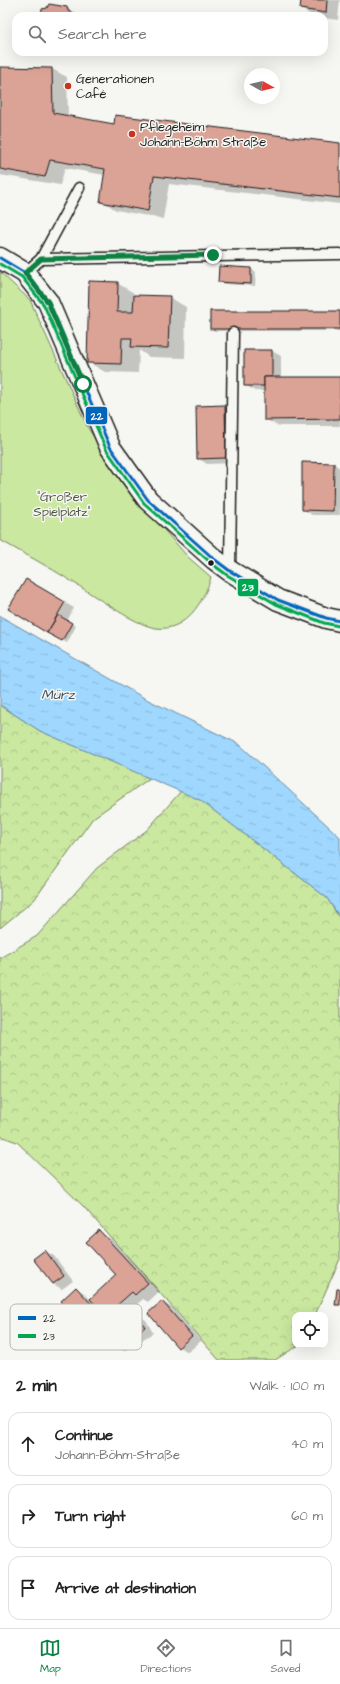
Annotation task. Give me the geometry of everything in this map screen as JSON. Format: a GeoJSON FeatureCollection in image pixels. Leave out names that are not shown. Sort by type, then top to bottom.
{"type":"FeatureCollection","features":[{"type":"Feature","properties":{"kind":"street"},"geometry":{"type":"LineString","coordinates":[[0,258],[25,273],[48,302],[110,447],[148,500],[214,559],[230,571],[278,600],[340,621]]}},
{"type":"Feature","properties":{"kind":"lane"},"geometry":{"type":"LineString","coordinates":[[25,273],[41,259],[79,188]]}},
{"type":"Feature","properties":{"kind":"lane"},"geometry":{"type":"LineString","coordinates":[[41,259],[340,254]]}},
{"type":"Feature","properties":{"kind":"lane"},"geometry":{"type":"LineString","coordinates":[[230,571],[233,333]]}},
{"type":"Feature","properties":{"kind":"green space","name":"\"Großer Spielplatz\""},"geometry":{"type":"Polygon","coordinates":[[[0,272],[30,300],[88,428],[126,487],[188,557],[211,577],[204,596],[198,605],[192,613],[176,625],[166,628],[156,628],[136,621],[54,570],[0,540],[0,272]]]}},
{"type":"Feature","properties":{"kind":"green space"},"geometry":{"type":"Polygon","coordinates":[[[0,705],[40,731],[150,778],[93,818],[34,900],[0,928],[0,705]]]}},
{"type":"Feature","properties":{"kind":"green space"},"geometry":{"type":"Polygon","coordinates":[[[181,791],[200,800],[327,898],[340,919],[340,1259],[316,1312],[292,1312],[292,1348],[294,1348],[275,1360],[219,1360],[83,1206],[17,1142],[0,1136],[0,958],[37,936],[97,868],[147,830],[181,791]]]}},
{"type":"Feature","properties":{"kind":"water","name":"Mürz"},"geometry":{"type":"Polygon","coordinates":[[[0,616],[146,699],[239,744],[340,837],[340,918],[327,898],[200,800],[40,731],[0,705],[0,616]]]}},
{"type":"Feature","properties":{"kind":"building"},"geometry":{"type":"Polygon","coordinates":[[[301,0],[327,0],[326,12],[300,9],[301,0]]]}},
{"type":"Feature","properties":{"kind":"building"},"geometry":{"type":"Polygon","coordinates":[[[49,4],[67,7],[68,11],[70,12],[42,12],[42,9],[47,8],[49,4]]]}},
{"type":"Feature","properties":{"kind":"building","name":"Pflegeheim Johann-Böhm Straße"},"geometry":{"type":"Polygon","coordinates":[[[0,67],[52,68],[53,113],[114,124],[115,115],[340,143],[340,198],[154,176],[148,211],[100,202],[105,169],[50,160],[45,177],[0,169],[0,67]]]}},
{"type":"Feature","properties":{"kind":"building"},"geometry":{"type":"Polygon","coordinates":[[[219,266],[251,268],[251,284],[218,282],[219,266]]]}},
{"type":"Feature","properties":{"kind":"building"},"geometry":{"type":"Polygon","coordinates":[[[89,281],[118,282],[117,312],[133,312],[134,295],[170,296],[168,348],[131,347],[132,338],[122,338],[121,364],[87,363],[89,281]]]}},
{"type":"Feature","properties":{"kind":"building"},"geometry":{"type":"Polygon","coordinates":[[[210,311],[340,311],[340,329],[210,329],[210,311]]]}},
{"type":"Feature","properties":{"kind":"building"},"geometry":{"type":"Polygon","coordinates":[[[244,350],[272,350],[272,377],[264,377],[264,386],[244,386],[244,350]]]}},
{"type":"Feature","properties":{"kind":"building"},"geometry":{"type":"Polygon","coordinates":[[[264,377],[340,377],[340,419],[264,420],[264,377]]]}},
{"type":"Feature","properties":{"kind":"building"},"geometry":{"type":"Polygon","coordinates":[[[225,405],[226,458],[197,459],[196,406],[225,405]]]}},
{"type":"Feature","properties":{"kind":"building"},"geometry":{"type":"Polygon","coordinates":[[[302,462],[334,463],[333,511],[302,510],[302,462]]]}},
{"type":"Feature","properties":{"kind":"building"},"geometry":{"type":"Polygon","coordinates":[[[26,579],[65,602],[47,633],[8,609],[26,579]]]}},
{"type":"Feature","properties":{"kind":"building"},"geometry":{"type":"Polygon","coordinates":[[[58,615],[72,623],[62,641],[47,633],[58,615]]]}},
{"type":"Feature","properties":{"kind":"building"},"geometry":{"type":"Polygon","coordinates":[[[99,1230],[148,1283],[135,1295],[132,1292],[118,1304],[94,1304],[90,1299],[116,1275],[86,1242],[99,1230]]]}},
{"type":"Feature","properties":{"kind":"building"},"geometry":{"type":"Polygon","coordinates":[[[45,1250],[64,1276],[53,1284],[33,1259],[45,1250]]]}},
{"type":"Feature","properties":{"kind":"building"},"geometry":{"type":"Polygon","coordinates":[[[76,1287],[91,1304],[64,1304],[61,1301],[76,1287]]]}},
{"type":"Feature","properties":{"kind":"building"},"geometry":{"type":"Polygon","coordinates":[[[337,1289],[340,1289],[340,1305],[335,1305],[337,1289]]]}},
{"type":"Feature","properties":{"kind":"building"},"geometry":{"type":"Polygon","coordinates":[[[162,1301],[192,1336],[178,1348],[148,1313],[162,1301]]]}},
{"type":"Feature","properties":{"kind":"building"},"geometry":{"type":"Polygon","coordinates":[[[142,1322],[145,1327],[142,1329],[142,1322]]]}},
{"type":"Feature","properties":{"kind":"transit line","name":"22"},"geometry":{"type":"LineString","coordinates":[[0,258],[25,273],[48,302],[110,447],[148,500],[214,559],[230,571],[278,600],[326,618],[340,621]]}},
{"type":"Feature","properties":{"kind":"transit line","name":"23"},"geometry":{"type":"LineString","coordinates":[[0,264],[22,277],[44,305],[106,449],[144,503],[211,563],[227,575],[276,604],[324,623],[339,626]]}},
{"type":"Feature","properties":{"kind":"place","name":"Generationen Café"},"geometry":{"type":"Point","coordinates":[68,86]}},
{"type":"Feature","properties":{"kind":"place","name":"Pflegeheim Johann-Böhm Straße"},"geometry":{"type":"Point","coordinates":[132,134]}},
{"type":"Feature","properties":{"kind":"route"},"geometry":{"type":"LineString","coordinates":[[83,384],[48,302],[25,273],[41,259],[213,255]]}}]}
